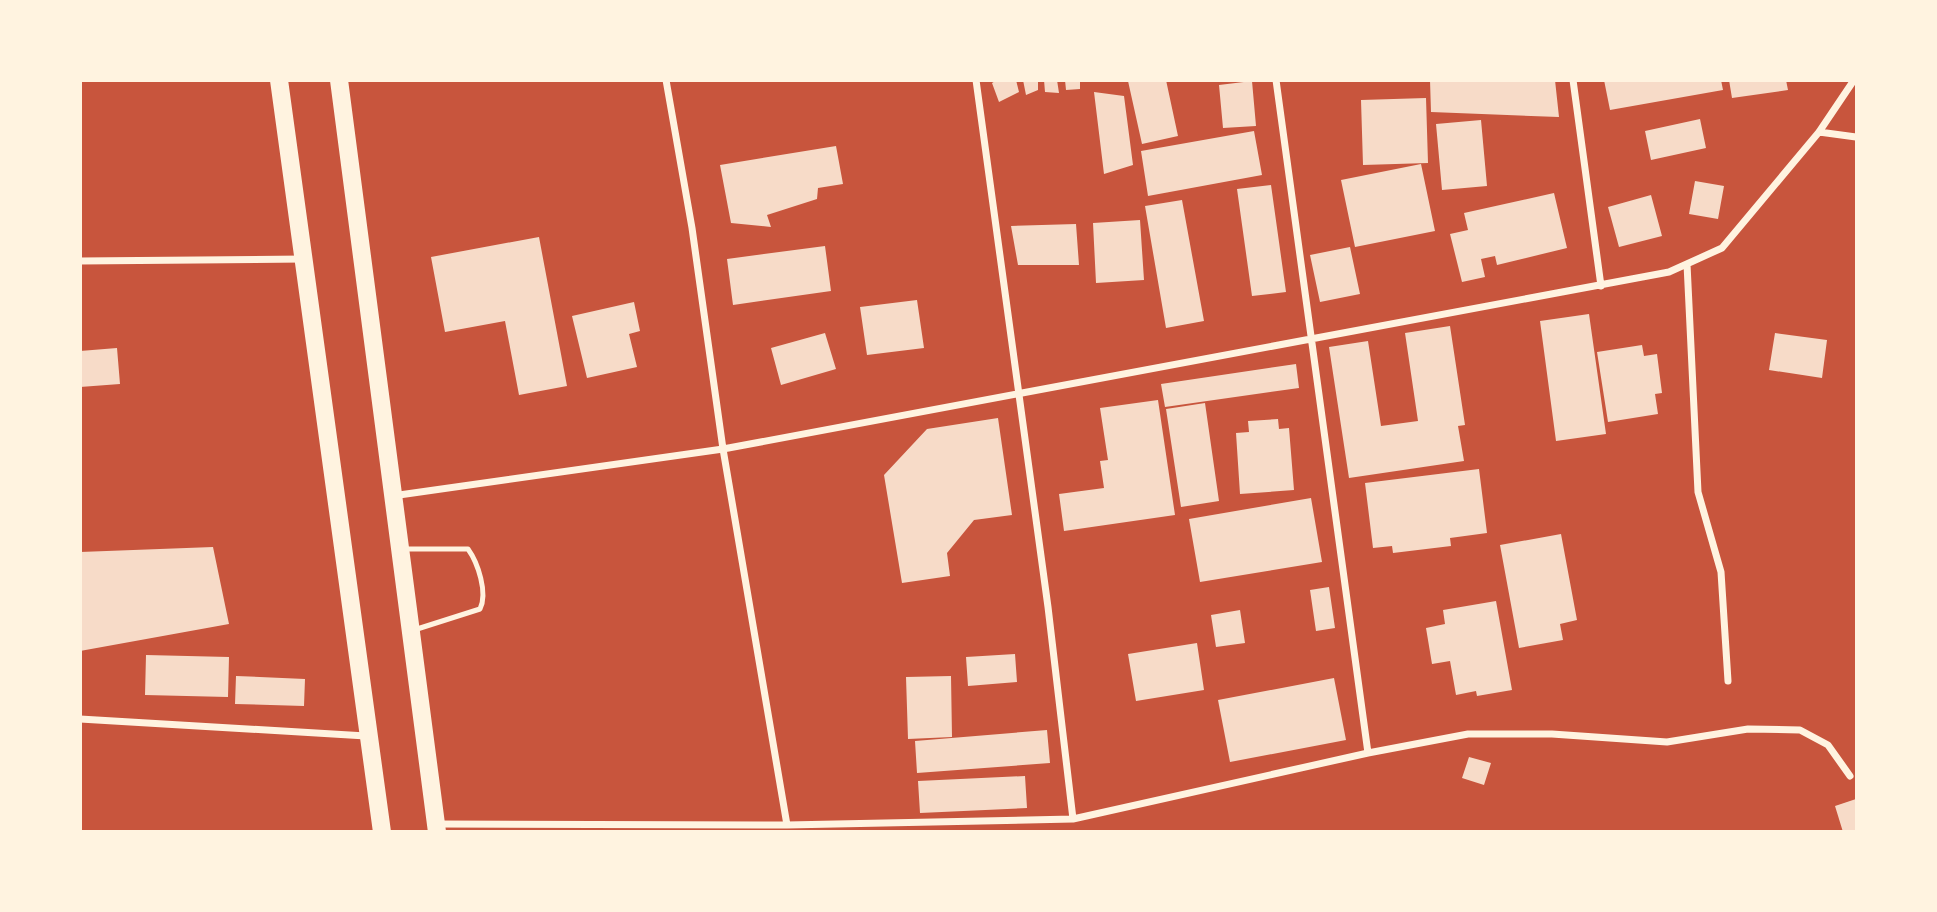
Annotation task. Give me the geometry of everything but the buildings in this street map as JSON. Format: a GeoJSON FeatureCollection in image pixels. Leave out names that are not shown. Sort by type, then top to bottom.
{"type":"FeatureCollection","features":[{"type":"Feature","properties":{"kind":"main road"},"geometry":{"type":"LineString","coordinates":[[279,80],[382,831]]}},
{"type":"Feature","properties":{"kind":"main road"},"geometry":{"type":"LineString","coordinates":[[339,80],[437,828]]}},
{"type":"Feature","properties":{"kind":"street"},"geometry":{"type":"LineString","coordinates":[[666,80],[692,228],[723,449],[788,825]]}},
{"type":"Feature","properties":{"kind":"street"},"geometry":{"type":"LineString","coordinates":[[976,80],[1048,607],[1073,819]]}},
{"type":"Feature","properties":{"kind":"street"},"geometry":{"type":"LineString","coordinates":[[1276,80],[1368,753]]}},
{"type":"Feature","properties":{"kind":"street"},"geometry":{"type":"LineString","coordinates":[[1573,80],[1601,286]]}},
{"type":"Feature","properties":{"kind":"street"},"geometry":{"type":"LineString","coordinates":[[392,496],[723,449],[1669,272],[1722,248],[1819,132],[1854,80]]}},
{"type":"Feature","properties":{"kind":"street"},"geometry":{"type":"LineString","coordinates":[[1819,132],[1857,137]]}},
{"type":"Feature","properties":{"kind":"street"},"geometry":{"type":"LineString","coordinates":[[80,261],[304,259]]}},
{"type":"Feature","properties":{"kind":"street"},"geometry":{"type":"LineString","coordinates":[[1687,264],[1698,492],[1721,572],[1728,681]]}},
{"type":"Feature","properties":{"kind":"street"},"geometry":{"type":"LineString","coordinates":[[80,719],[370,736]]}},
{"type":"Feature","properties":{"kind":"street"},"geometry":{"type":"LineString","coordinates":[[437,828],[1073,819],[1368,753],[1468,734],[1552,734],[1667,742],[1748,729],[1800,730],[1828,745],[1850,775]]}},
{"type":"Feature","properties":{"kind":"lane"},"geometry":{"type":"LineString","coordinates":[[399,549],[468,549],[473,556],[483,592],[484,601],[480,609],[411,631]]}}]}
